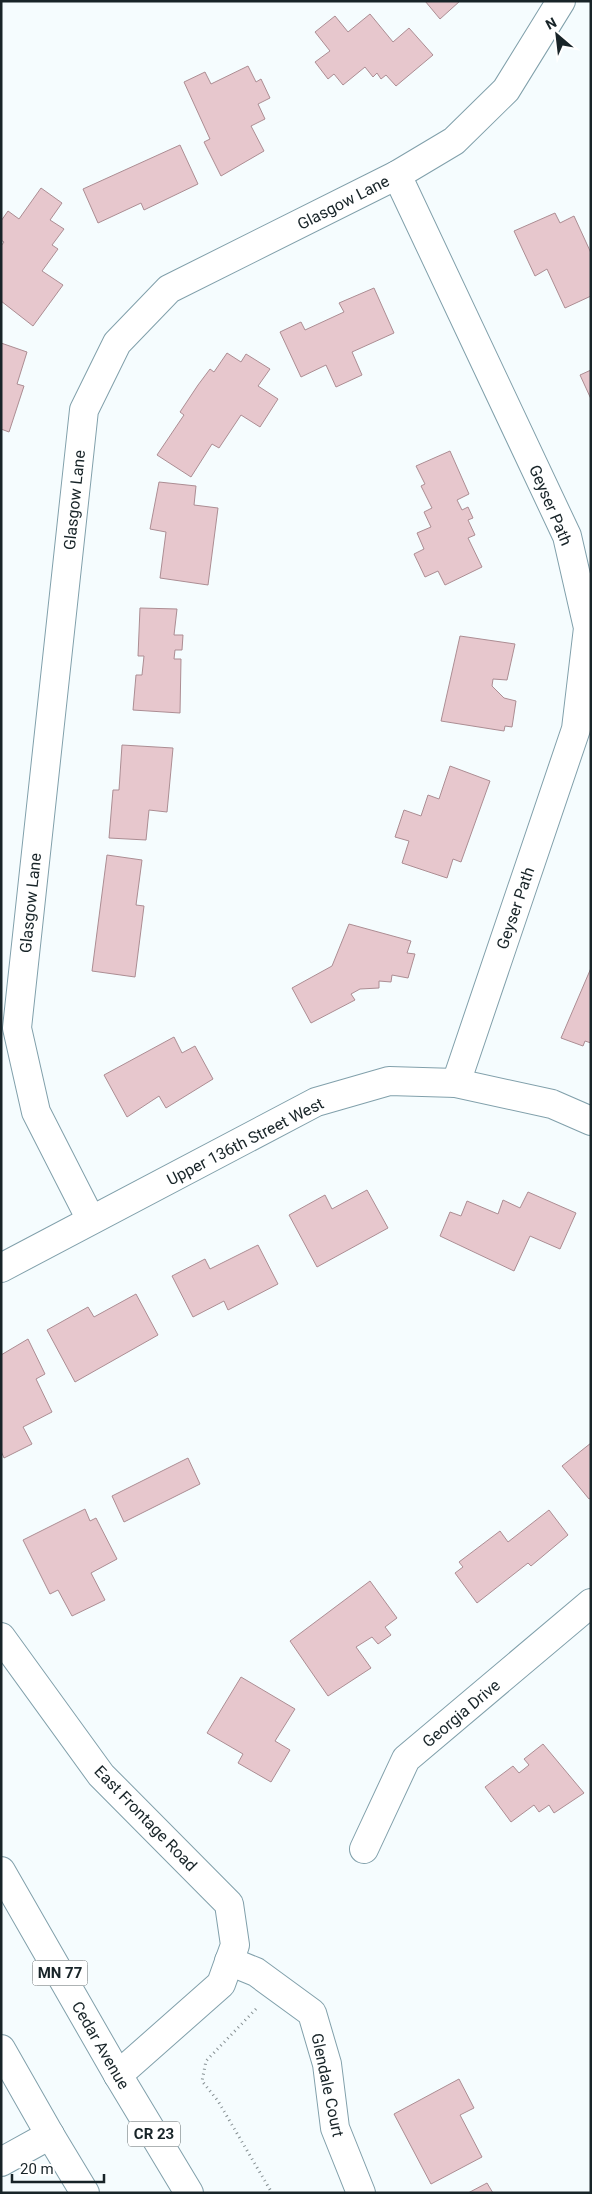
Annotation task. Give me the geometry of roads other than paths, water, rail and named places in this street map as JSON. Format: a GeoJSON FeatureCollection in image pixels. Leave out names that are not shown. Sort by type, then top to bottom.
{"type":"FeatureCollection","features":[{"type":"Feature","properties":{"kind":"main road","name":"Glasgow Lane"},"geometry":{"type":"LineString","coordinates":[[91,1220],[36,1112],[17,1028],[84,410],[117,343],[169,289],[397,175],[454,141],[506,90],[561,1]]}},
{"type":"Feature","properties":{"kind":"main road","name":"Geyser Path"},"geometry":{"type":"LineString","coordinates":[[397,175],[567,536],[588,628],[576,728],[456,1083]]}},
{"type":"Feature","properties":{"kind":"main road","name":"Upper 136th Street West"},"geometry":{"type":"LineString","coordinates":[[1,1268],[316,1102],[389,1081],[456,1083],[552,1104],[591,1121]]}},
{"type":"Feature","properties":{"kind":"main road","name":"Georgia Drive"},"geometry":{"type":"LineString","coordinates":[[364,1849],[406,1759],[591,1603]]}},
{"type":"Feature","properties":{"kind":"main road","name":"East Frontage Road"},"geometry":{"type":"LineString","coordinates":[[1,1637],[101,1775],[229,1904],[235,1945],[225,1972]]}},
{"type":"Feature","properties":{"kind":"main road","name":"Cedar Avenue"},"geometry":{"type":"LineString","coordinates":[[1,1871],[118,2075],[189,2193]]}},
{"type":"Feature","properties":{"kind":"main road","name":"Glendale Court"},"geometry":{"type":"LineString","coordinates":[[225,1972],[256,1972],[312,2013],[327,2064],[335,2128],[361,2193]]}},
{"type":"Feature","properties":{"kind":"main road"},"geometry":{"type":"LineString","coordinates":[[118,2075],[225,1972]]}},
{"type":"Feature","properties":{"kind":"main road"},"geometry":{"type":"LineString","coordinates":[[1,2049],[85,2193]]}},
{"type":"Feature","properties":{"kind":"main road"},"geometry":{"type":"LineString","coordinates":[[1,2162],[50,2135]]}}]}
